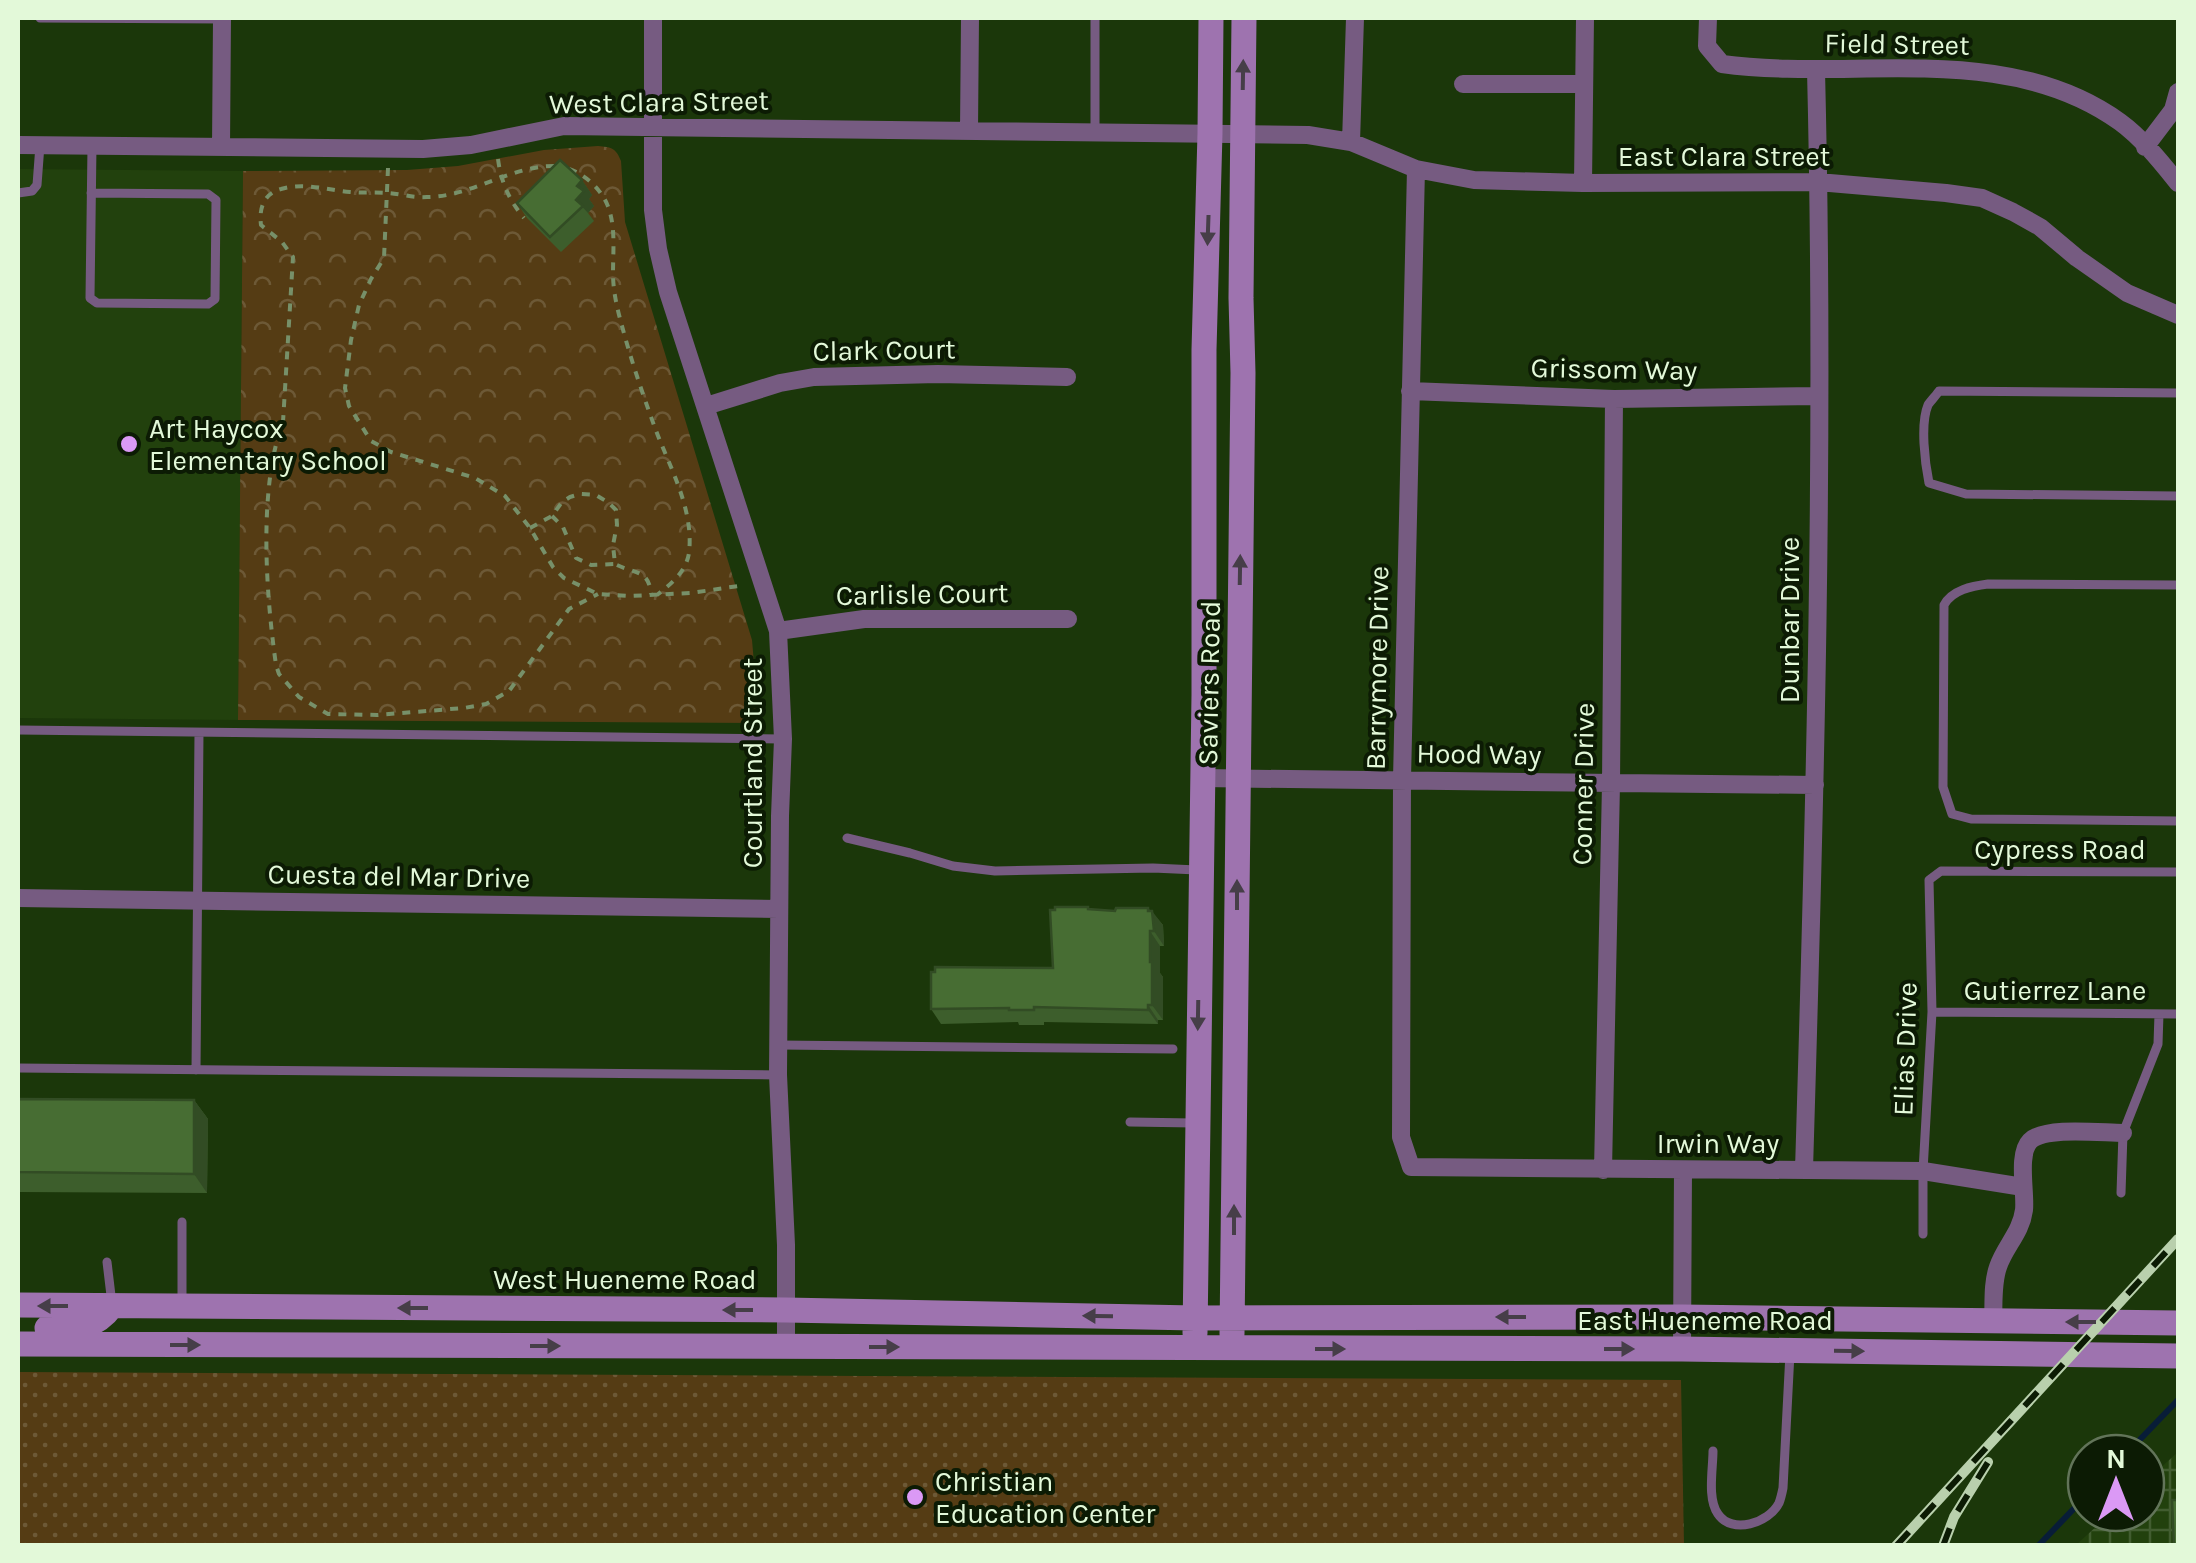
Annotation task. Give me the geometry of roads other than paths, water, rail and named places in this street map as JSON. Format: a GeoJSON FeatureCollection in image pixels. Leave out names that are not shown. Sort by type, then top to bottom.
{"type":"FeatureCollection","features":[{"type":"Feature","properties":{"kind":"main road","name":"Saviers Road"},"geometry":{"type":"LineString","coordinates":[[1195,1348],[1210,18]]}},
{"type":"Feature","properties":{"kind":"main road","name":"Saviers Road"},"geometry":{"type":"LineString","coordinates":[[1232,1349],[1244,373],[1244,18]]}},
{"type":"Feature","properties":{"kind":"main road","name":"West Hueneme Road"},"geometry":{"type":"LineString","coordinates":[[18,1305],[1233,1317]]}},
{"type":"Feature","properties":{"kind":"main road"},"geometry":{"type":"LineString","coordinates":[[18,1327],[83,1327],[95,1324],[112,1306]]}},
{"type":"Feature","properties":{"kind":"main road","name":"East Hueneme Road"},"geometry":{"type":"LineString","coordinates":[[1233,1317],[1682,1317],[2178,1324]]}},
{"type":"Feature","properties":{"kind":"main road"},"geometry":{"type":"LineString","coordinates":[[1899,1351],[1926,1341],[1975,1338],[1992,1329],[1993,1322]]}},
{"type":"Feature","properties":{"kind":"main road"},"geometry":{"type":"LineString","coordinates":[[18,1344],[1232,1349]]}},
{"type":"Feature","properties":{"kind":"main road","name":"East Hueneme Road"},"geometry":{"type":"LineString","coordinates":[[1232,1349],[1682,1349],[2178,1356]]}},
{"type":"Feature","properties":{"kind":"street"},"geometry":{"type":"LineString","coordinates":[[221,147],[222,18]]}},
{"type":"Feature","properties":{"kind":"street","name":"Courtland Street"},"geometry":{"type":"LineString","coordinates":[[652,18],[653,210],[658,249],[668,292],[778,631],[783,739],[778,1076],[786,1346]]}},
{"type":"Feature","properties":{"kind":"street"},"geometry":{"type":"LineString","coordinates":[[969,130],[970,18]]}},
{"type":"Feature","properties":{"kind":"street"},"geometry":{"type":"LineString","coordinates":[[1352,142],[1355,18]]}},
{"type":"Feature","properties":{"kind":"street"},"geometry":{"type":"LineString","coordinates":[[1583,183],[1586,18]]}},
{"type":"Feature","properties":{"kind":"street","name":"Field Street"},"geometry":{"type":"LineString","coordinates":[[1708,18],[1707,46],[1722,64],[1760,69],[1910,68],[2017,76],[2058,90],[2091,104],[2122,124],[2178,183]]}},
{"type":"Feature","properties":{"kind":"street","name":"Dunbar Drive"},"geometry":{"type":"LineString","coordinates":[[1804,1170],[1815,784],[1816,70]]}},
{"type":"Feature","properties":{"kind":"street"},"geometry":{"type":"LineString","coordinates":[[1463,84],[1584,84]]}},
{"type":"Feature","properties":{"kind":"street"},"geometry":{"type":"LineString","coordinates":[[2145,146],[2173,110],[2178,92]]}},
{"type":"Feature","properties":{"kind":"street","name":"West Clara Street"},"geometry":{"type":"LineString","coordinates":[[18,145],[423,150],[471,145],[564,126],[1242,133]]}},
{"type":"Feature","properties":{"kind":"street","name":"East Clara Street"},"geometry":{"type":"LineString","coordinates":[[1242,133],[1308,135],[1352,142],[1416,169],[1474,180],[1818,182],[1982,198],[2040,228],[2127,293],[2178,315]]}},
{"type":"Feature","properties":{"kind":"street","name":"Barrymore Drive"},"geometry":{"type":"LineString","coordinates":[[1412,1167],[1401,1137],[1402,779],[1416,169]]}},
{"type":"Feature","properties":{"kind":"street","name":"Clark Court"},"geometry":{"type":"LineString","coordinates":[[706,406],[780,382],[814,376],[1067,376]]}},
{"type":"Feature","properties":{"kind":"street","name":"Grissom Way"},"geometry":{"type":"LineString","coordinates":[[1410,391],[1614,399],[1818,396]]}},
{"type":"Feature","properties":{"kind":"street","name":"Conner Drive"},"geometry":{"type":"LineString","coordinates":[[1603,1170],[1614,399]]}},
{"type":"Feature","properties":{"kind":"street","name":"Carlisle Court"},"geometry":{"type":"LineString","coordinates":[[778,631],[864,619],[1068,618]]}},
{"type":"Feature","properties":{"kind":"street","name":"Hood Way"},"geometry":{"type":"LineString","coordinates":[[1202,778],[1815,784]]}},
{"type":"Feature","properties":{"kind":"street","name":"Cuesta del Mar Drive"},"geometry":{"type":"LineString","coordinates":[[18,898],[780,910]]}},
{"type":"Feature","properties":{"kind":"street"},"geometry":{"type":"LineString","coordinates":[[1993,1322],[1999,1263],[2018,1234],[2024,1209],[2027,1146],[2037,1137],[2055,1133],[2123,1133]]}},
{"type":"Feature","properties":{"kind":"street","name":"Irwin Way"},"geometry":{"type":"LineString","coordinates":[[1412,1167],[1923,1171],[2024,1187]]}},
{"type":"Feature","properties":{"kind":"street"},"geometry":{"type":"LineString","coordinates":[[1682,1349],[1683,1170]]}},
{"type":"Feature","properties":{"kind":"lane"},"geometry":{"type":"LineString","coordinates":[[40,18],[222,18]]}},
{"type":"Feature","properties":{"kind":"lane"},"geometry":{"type":"LineString","coordinates":[[1095,132],[1096,18]]}},
{"type":"Feature","properties":{"kind":"lane"},"geometry":{"type":"LineString","coordinates":[[18,193],[32,191],[36,184],[40,145]]}},
{"type":"Feature","properties":{"kind":"lane"},"geometry":{"type":"LineString","coordinates":[[91,193],[208,194],[216,200],[215,299],[208,304],[97,304],[90,298],[91,193],[92,146]]}},
{"type":"Feature","properties":{"kind":"lane"},"geometry":{"type":"LineString","coordinates":[[2178,393],[1939,391],[1928,404],[1925,424],[1929,483],[1951,491],[2178,496]]}},
{"type":"Feature","properties":{"kind":"lane"},"geometry":{"type":"LineString","coordinates":[[2178,585],[2000,584],[1974,586],[1947,600],[1943,787],[1952,814],[1971,819],[2178,822]]}},
{"type":"Feature","properties":{"kind":"lane"},"geometry":{"type":"LineString","coordinates":[[18,730],[783,739]]}},
{"type":"Feature","properties":{"kind":"lane"},"geometry":{"type":"LineString","coordinates":[[196,1070],[199,732]]}},
{"type":"Feature","properties":{"kind":"lane"},"geometry":{"type":"LineString","coordinates":[[846,838],[953,866],[995,871],[1200,870]]}},
{"type":"Feature","properties":{"kind":"lane","name":"Cypress Road"},"geometry":{"type":"LineString","coordinates":[[1941,871],[2178,872]]}},
{"type":"Feature","properties":{"kind":"lane","name":"Elias Drive"},"geometry":{"type":"LineString","coordinates":[[1922,1234],[1932,1012],[1929,880],[1941,871]]}},
{"type":"Feature","properties":{"kind":"lane","name":"Gutierrez Lane"},"geometry":{"type":"LineString","coordinates":[[1932,1012],[2178,1014]]}},
{"type":"Feature","properties":{"kind":"lane"},"geometry":{"type":"LineString","coordinates":[[2120,1193],[2123,1133],[2158,1044],[2159,1014]]}},
{"type":"Feature","properties":{"kind":"lane"},"geometry":{"type":"LineString","coordinates":[[778,1045],[1173,1049]]}},
{"type":"Feature","properties":{"kind":"lane"},"geometry":{"type":"LineString","coordinates":[[18,1068],[778,1076]]}},
{"type":"Feature","properties":{"kind":"lane"},"geometry":{"type":"LineString","coordinates":[[1130,1122],[1197,1123]]}},
{"type":"Feature","properties":{"kind":"lane"},"geometry":{"type":"LineString","coordinates":[[182,1222],[182,1306]]}},
{"type":"Feature","properties":{"kind":"lane"},"geometry":{"type":"LineString","coordinates":[[107,1262],[112,1306]]}},
{"type":"Feature","properties":{"kind":"lane"},"geometry":{"type":"LineString","coordinates":[[1713,1451],[1713,1496],[1721,1519],[1749,1524],[1772,1512],[1784,1488],[1790,1350]]}},
{"type":"Feature","properties":{"kind":"waterway"},"geometry":{"type":"LineString","coordinates":[[2146,1433],[2178,1400]]}},
{"type":"Feature","properties":{"kind":"waterway"},"geometry":{"type":"LineString","coordinates":[[2038,1546],[2066,1517]]}},
{"type":"Feature","properties":{"kind":"railway"},"geometry":{"type":"LineString","coordinates":[[1896,1546],[2178,1239]]}},
{"type":"Feature","properties":{"kind":"railway"},"geometry":{"type":"LineString","coordinates":[[1943,1546],[1954,1517],[1988,1462]]}},
{"type":"Feature","properties":{"kind":"place","name":"Art Haycox Elementary School"},"geometry":{"type":"Point","coordinates":[129,444]}},
{"type":"Feature","properties":{"kind":"place","name":"Christian Education Center"},"geometry":{"type":"Point","coordinates":[915,1497]}}]}
